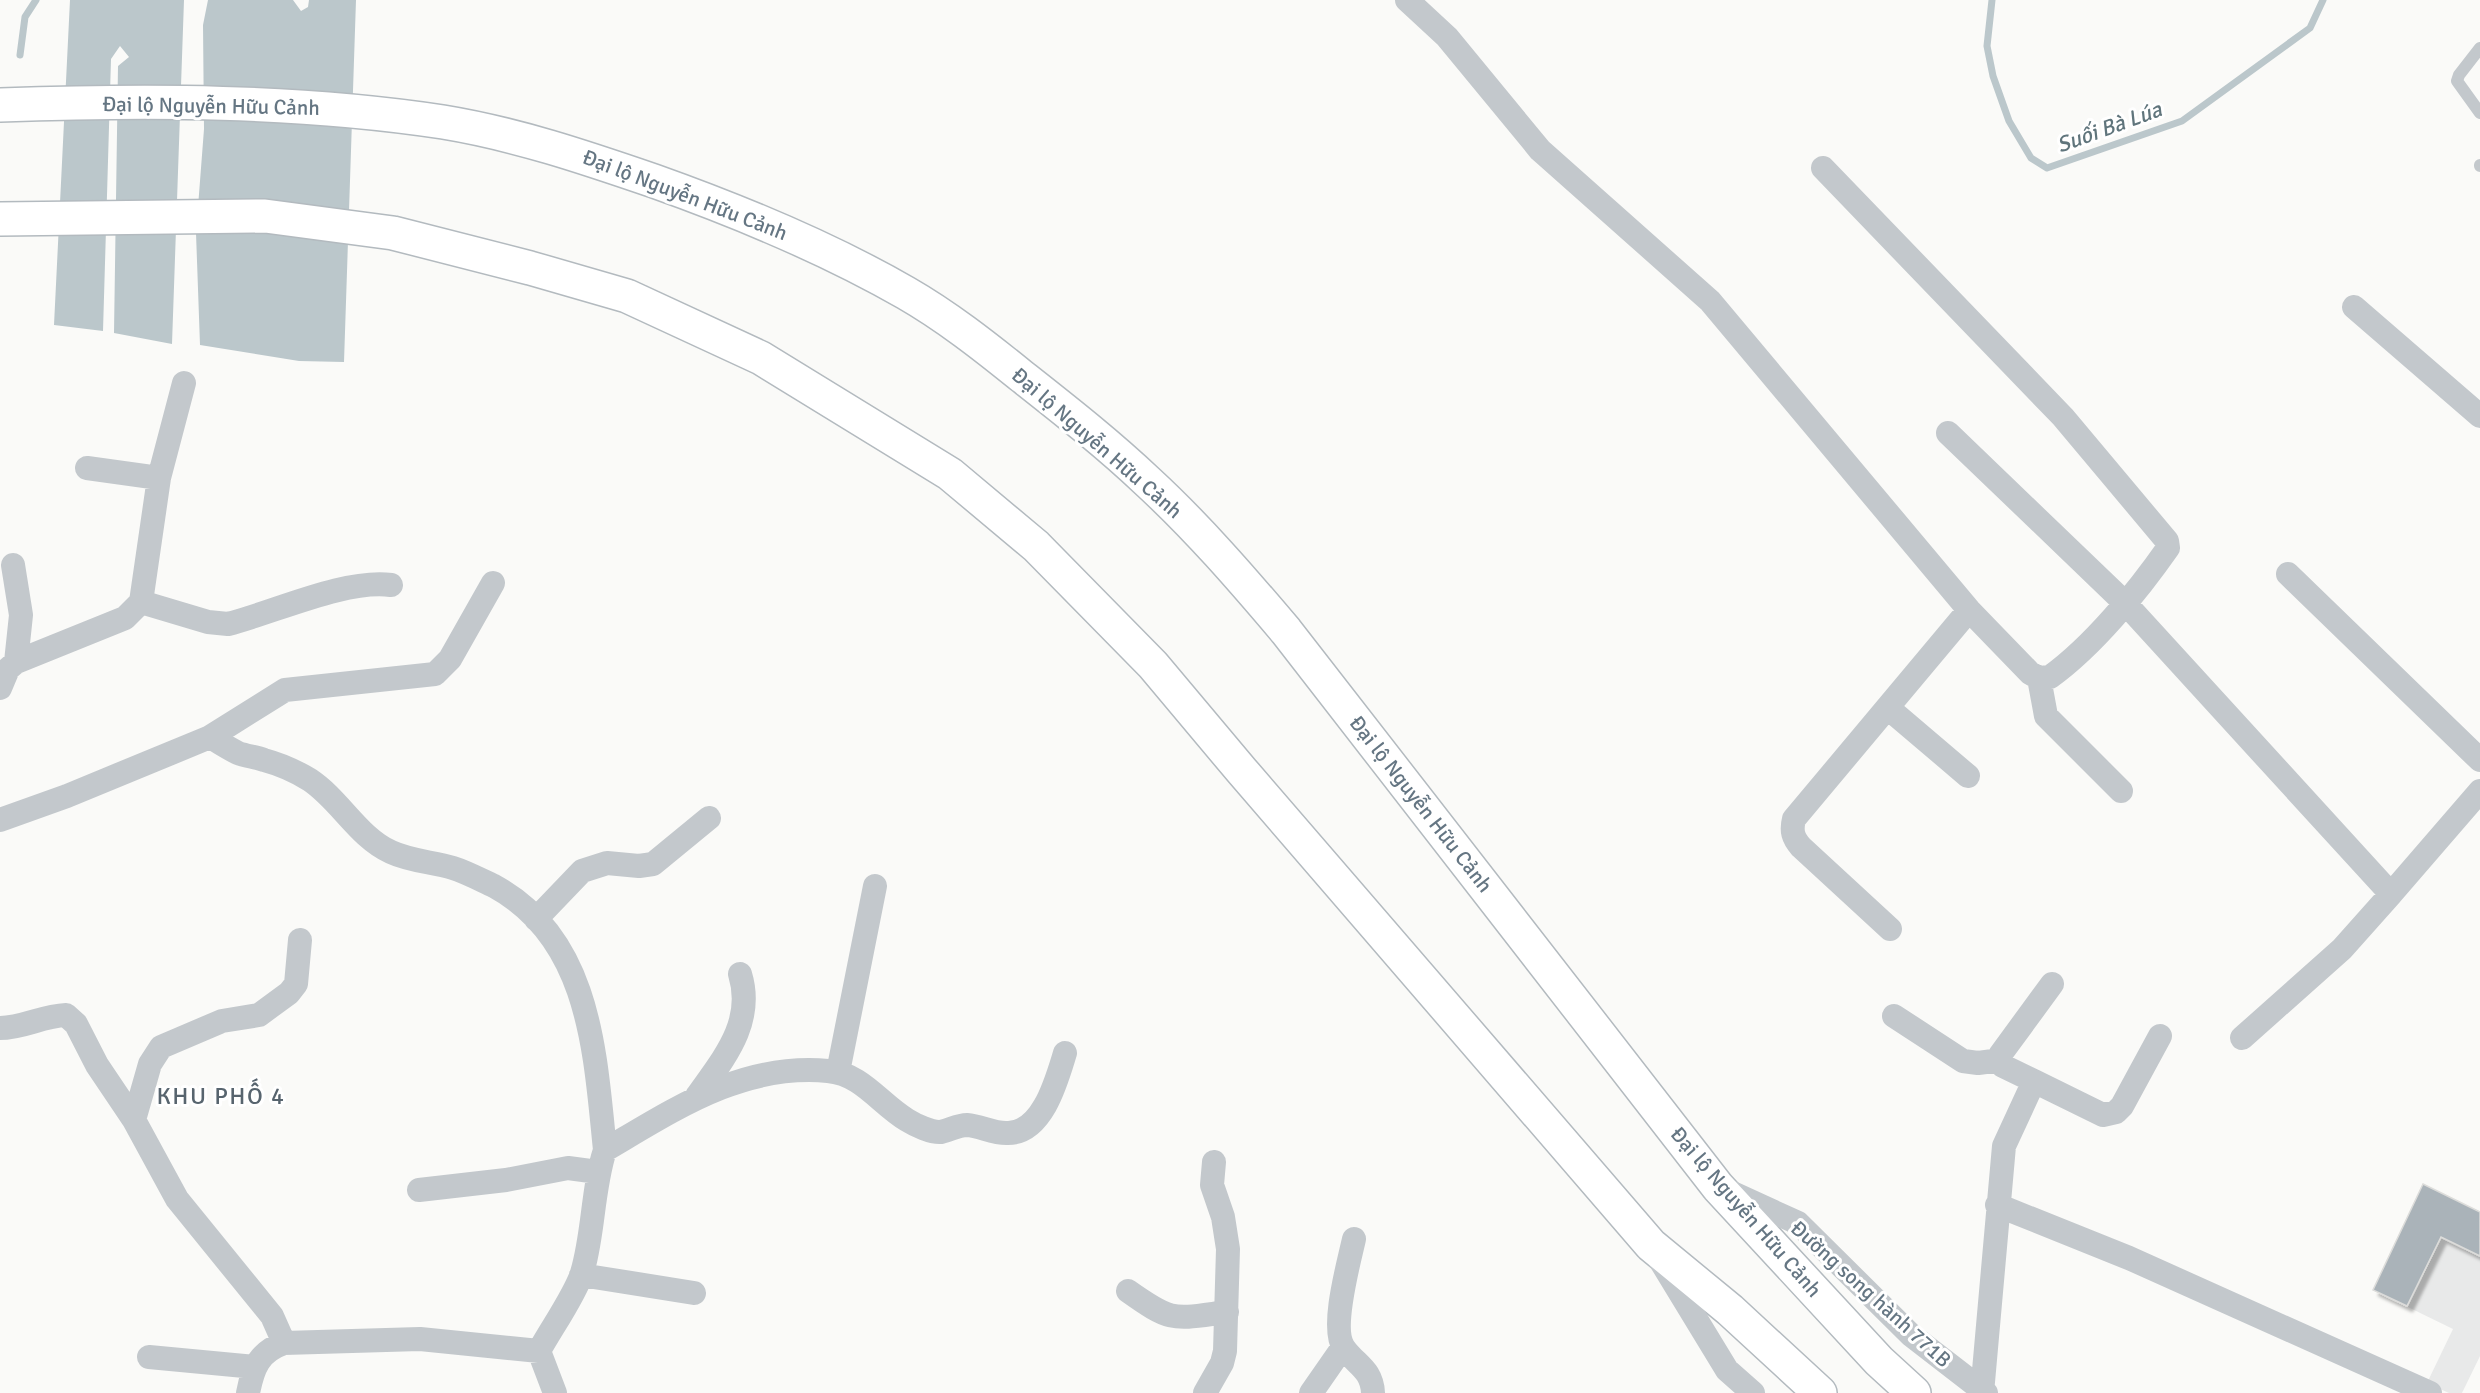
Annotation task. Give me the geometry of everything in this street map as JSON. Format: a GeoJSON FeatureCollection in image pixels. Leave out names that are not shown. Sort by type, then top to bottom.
{"type":"FeatureCollection","features":[{"type":"Feature","properties":{"kind":"main road","name":"Đại lộ Nguyễn Hữu Cảnh"},"geometry":{"type":"LineString","coordinates":[[0,105],[201,101],[333,109],[445,123],[538,142],[694,195],[820,247],[909,295],[979,343],[1052,400],[1147,481],[1222,556],[1286,631],[1718,1187],[1879,1361],[1914,1393]]}},
{"type":"Feature","properties":{"kind":"main road"},"geometry":{"type":"LineString","coordinates":[[0,219],[265,216],[393,233],[530,268],[627,296],[761,358],[950,474],[1036,546],[1154,665],[1257,789],[1651,1245],[1730,1310],[1820,1393]]}},
{"type":"Feature","properties":{"kind":"street"},"geometry":{"type":"LineString","coordinates":[[1407,0],[1447,37],[1540,150],[1710,301],[1969,609],[2030,673],[2039,678],[2050,677],[2060,670],[2126,604],[2168,548],[2159,529],[2063,417],[1823,168]]}},
{"type":"Feature","properties":{"kind":"street"},"geometry":{"type":"LineString","coordinates":[[2354,307],[2480,416]]}},
{"type":"Feature","properties":{"kind":"street"},"geometry":{"type":"LineString","coordinates":[[0,688],[8,669],[16,662],[125,618],[141,602],[159,478],[184,383]]}},
{"type":"Feature","properties":{"kind":"street"},"geometry":{"type":"LineString","coordinates":[[1948,434],[2126,604],[2391,894]]}},
{"type":"Feature","properties":{"kind":"street"},"geometry":{"type":"LineString","coordinates":[[87,468],[159,478]]}},
{"type":"Feature","properties":{"kind":"street"},"geometry":{"type":"LineString","coordinates":[[13,565],[21,615],[16,662]]}},
{"type":"Feature","properties":{"kind":"street"},"geometry":{"type":"LineString","coordinates":[[2288,574],[2480,760]]}},
{"type":"Feature","properties":{"kind":"street"},"geometry":{"type":"LineString","coordinates":[[141,602],[208,622],[228,624],[349,588],[375,583],[391,585]]}},
{"type":"Feature","properties":{"kind":"street"},"geometry":{"type":"LineString","coordinates":[[0,820],[67,796],[210,737],[285,690],[435,674],[450,659],[493,583]]}},
{"type":"Feature","properties":{"kind":"street"},"geometry":{"type":"LineString","coordinates":[[1890,929],[1801,847],[1794,838],[1792,828],[1794,819],[1969,609]]}},
{"type":"Feature","properties":{"kind":"street"},"geometry":{"type":"LineString","coordinates":[[2039,678],[2046,716],[2121,791]]}},
{"type":"Feature","properties":{"kind":"street"},"geometry":{"type":"LineString","coordinates":[[1887,708],[1968,776]]}},
{"type":"Feature","properties":{"kind":"street"},"geometry":{"type":"LineString","coordinates":[[210,737],[239,753],[267,761],[309,780],[332,798],[373,842],[392,853],[455,868],[495,887],[525,907],[564,953],[578,984],[593,1041],[601,1161],[581,1275],[539,1350],[555,1393]]}},
{"type":"Feature","properties":{"kind":"street"},"geometry":{"type":"LineString","coordinates":[[2242,1038],[2342,949],[2480,791]]}},
{"type":"Feature","properties":{"kind":"street"},"geometry":{"type":"LineString","coordinates":[[536,919],[582,871],[606,863],[639,866],[653,864],[709,818]]}},
{"type":"Feature","properties":{"kind":"street"},"geometry":{"type":"LineString","coordinates":[[838,1072],[875,886]]}},
{"type":"Feature","properties":{"kind":"street"},"geometry":{"type":"LineString","coordinates":[[134,1119],[150,1064],[161,1047],[222,1021],[260,1015],[289,993],[296,984],[300,940]]}},
{"type":"Feature","properties":{"kind":"street"},"geometry":{"type":"LineString","coordinates":[[697,1096],[738,1036],[744,999],[740,974]]}},
{"type":"Feature","properties":{"kind":"street"},"geometry":{"type":"LineString","coordinates":[[2052,984],[2000,1055],[2003,1066],[2103,1115],[2116,1112],[2122,1106],[2160,1036]]}},
{"type":"Feature","properties":{"kind":"street"},"geometry":{"type":"LineString","coordinates":[[0,1028],[18,1028],[49,1016],[66,1015],[76,1024],[97,1065],[134,1119],[177,1200],[272,1316],[284,1343]]}},
{"type":"Feature","properties":{"kind":"street"},"geometry":{"type":"LineString","coordinates":[[1894,1016],[1964,1061],[1978,1063],[2001,1060]]}},
{"type":"Feature","properties":{"kind":"street"},"geometry":{"type":"LineString","coordinates":[[419,1190],[506,1180],[601,1161],[697,1096],[756,1074],[816,1070],[838,1072],[864,1084],[909,1121],[938,1132],[967,1125],[1007,1133],[1016,1132],[1032,1121],[1048,1104],[1065,1053]]}},
{"type":"Feature","properties":{"kind":"street"},"geometry":{"type":"LineString","coordinates":[[1984,1392],[1997,1205],[2004,1146],[2034,1081]]}},
{"type":"Feature","properties":{"kind":"street"},"geometry":{"type":"LineString","coordinates":[[1205,1393],[1222,1364],[1227,1312],[1228,1249],[1223,1216],[1212,1185],[1214,1162]]}},
{"type":"Feature","properties":{"kind":"street","name":"Đường song hành 771B"},"geometry":{"type":"LineString","coordinates":[[1718,1187],[1798,1223],[1911,1335],[1984,1392]]}},
{"type":"Feature","properties":{"kind":"street"},"geometry":{"type":"LineString","coordinates":[[1997,1205],[2129,1258],[2430,1393]]}},
{"type":"Feature","properties":{"kind":"street"},"geometry":{"type":"LineString","coordinates":[[1354,1239],[1342,1300],[1339,1335],[1343,1347],[1365,1368],[1370,1377],[1373,1393]]}},
{"type":"Feature","properties":{"kind":"street"},"geometry":{"type":"LineString","coordinates":[[1651,1245],[1727,1370],[1753,1393]]}},
{"type":"Feature","properties":{"kind":"street"},"geometry":{"type":"LineString","coordinates":[[581,1275],[694,1293]]}},
{"type":"Feature","properties":{"kind":"street"},"geometry":{"type":"LineString","coordinates":[[1128,1291],[1160,1314],[1171,1317],[1227,1312]]}},
{"type":"Feature","properties":{"kind":"street"},"geometry":{"type":"LineString","coordinates":[[248,1393],[255,1367],[268,1349],[284,1343],[420,1339],[539,1350]]}},
{"type":"Feature","properties":{"kind":"street"},"geometry":{"type":"LineString","coordinates":[[1311,1393],[1343,1347]]}},
{"type":"Feature","properties":{"kind":"street"},"geometry":{"type":"LineString","coordinates":[[150,1357],[255,1367]]}},
{"type":"Feature","properties":{"kind":"lane"},"geometry":{"type":"LineString","coordinates":[[2480,48],[2457,81],[2480,113]]}},
{"type":"Feature","properties":{"kind":"shaded area"},"geometry":{"type":"Polygon","coordinates":[[[70,0],[184,0],[172,344],[114,333],[118,66],[129,57],[120,46],[111,59],[103,331],[54,325],[70,0]]]}},
{"type":"Feature","properties":{"kind":"shaded area"},"geometry":{"type":"Polygon","coordinates":[[[208,0],[293,0],[301,11],[308,7],[309,0],[356,0],[344,362],[299,361],[200,345],[196,233],[204,129],[203,25],[208,0]]]}},
{"type":"Feature","properties":{"kind":"shaded area"},"geometry":{"type":"Polygon","coordinates":[[[2423,1184],[2480,1212],[2480,1356],[2462,1393],[2449,1393],[2427,1383],[2453,1329],[2373,1290],[2423,1184]]]}},
{"type":"Feature","properties":{"kind":"building"},"geometry":{"type":"Polygon","coordinates":[[[2423,1184],[2480,1212],[2480,1256],[2441,1237],[2407,1306],[2373,1290],[2423,1184]]]}},
{"type":"Feature","properties":{"kind":"waterway"},"geometry":{"type":"LineString","coordinates":[[20,55],[25,17],[36,0]]}},
{"type":"Feature","properties":{"kind":"waterway","name":"Suối Bà Lúa"},"geometry":{"type":"LineString","coordinates":[[1992,0],[1987,46],[1993,76],[2009,121],[2031,158],[2047,168],[2182,121],[2310,28],[2323,0]]}},
{"type":"Feature","properties":{"kind":"district","name":"KHU PHỐ 4"},"geometry":{"type":"Point","coordinates":[221,1096]}}]}
